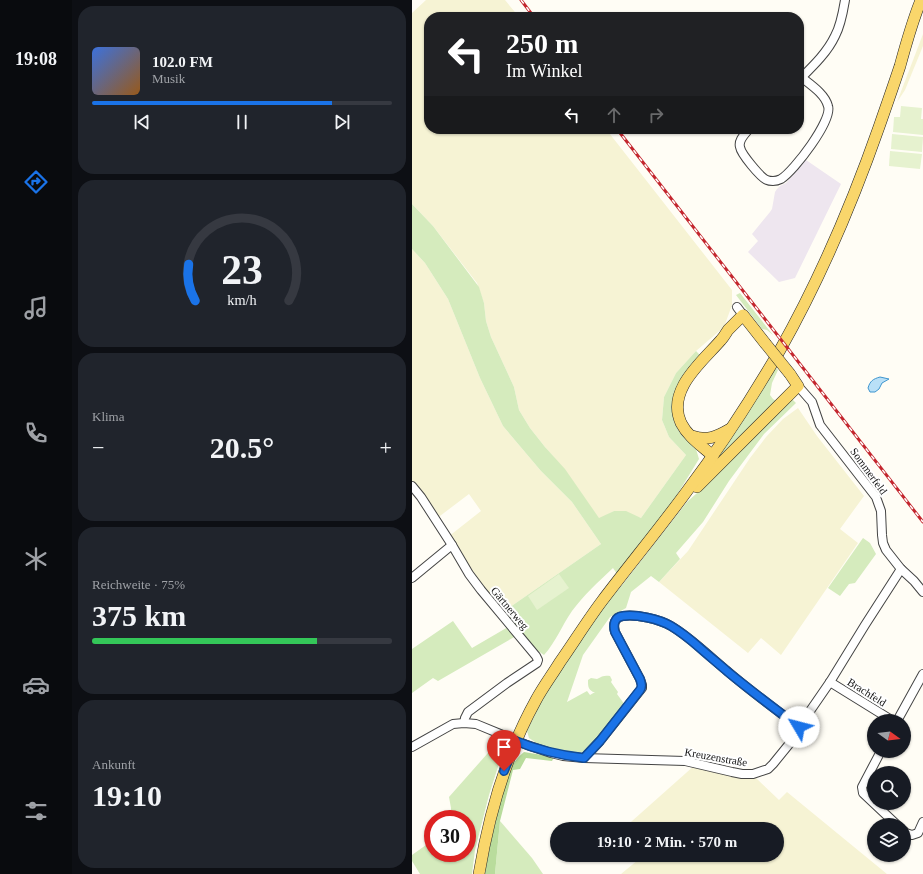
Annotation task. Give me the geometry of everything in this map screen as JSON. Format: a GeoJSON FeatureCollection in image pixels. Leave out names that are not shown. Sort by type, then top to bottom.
{"type":"FeatureCollection","features":[{"type":"Feature","properties":{"kind":"main road"},"geometry":{"type":"LineString","coordinates":[[913,18],[915,0]]}},
{"type":"Feature","properties":{"kind":"main road"},"geometry":{"type":"LineString","coordinates":[[479,874],[484,843],[507,762],[536,699],[601,603],[713,456],[780,349],[812,289],[832,246],[878,131],[913,18],[921,0]]}},
{"type":"Feature","properties":{"kind":"main road"},"geometry":{"type":"LineString","coordinates":[[687,492],[698,486],[798,386],[743,314],[731,335],[723,339],[705,357],[684,383],[680,391],[678,410],[681,422],[689,435],[713,456]]}},
{"type":"Feature","properties":{"kind":"main road"},"geometry":{"type":"LineString","coordinates":[[689,435],[706,439],[714,438],[731,429]]}},
{"type":"Feature","properties":{"kind":"street"},"geometry":{"type":"LineString","coordinates":[[804,74],[825,52],[836,35],[843,13],[845,0]]}},
{"type":"Feature","properties":{"kind":"street"},"geometry":{"type":"LineString","coordinates":[[744,134],[740,147],[743,154],[759,174],[766,180],[773,182],[781,180],[808,150],[822,130],[828,116],[829,107],[824,98],[804,81]]}},
{"type":"Feature","properties":{"kind":"street","name":"Sommerfeld"},"geometry":{"type":"LineString","coordinates":[[798,386],[812,402],[820,425],[876,497],[881,511],[881,528],[883,543],[886,550],[923,592]]}},
{"type":"Feature","properties":{"kind":"street","name":"Gärtnerweg"},"geometry":{"type":"LineString","coordinates":[[412,486],[421,496],[469,574],[538,660],[537,663],[468,712],[464,723]]}},
{"type":"Feature","properties":{"kind":"street"},"geometry":{"type":"LineString","coordinates":[[412,578],[452,545]]}},
{"type":"Feature","properties":{"kind":"street","name":"Kreuzenstraße"},"geometry":{"type":"LineString","coordinates":[[464,723],[476,724],[516,741],[563,756],[685,761],[742,774],[753,774],[768,768],[773,764],[799,730],[902,569]]}},
{"type":"Feature","properties":{"kind":"street"},"geometry":{"type":"LineString","coordinates":[[584,758],[600,741],[642,688],[640,679],[615,632],[614,623],[616,619],[621,616],[634,616],[652,619],[670,625],[799,730]]}},
{"type":"Feature","properties":{"kind":"street"},"geometry":{"type":"LineString","coordinates":[[901,714],[923,674]]}},
{"type":"Feature","properties":{"kind":"street","name":"Brachfeld"},"geometry":{"type":"LineString","coordinates":[[830,682],[882,714]]}},
{"type":"Feature","properties":{"kind":"street"},"geometry":{"type":"LineString","coordinates":[[412,748],[453,724],[464,723]]}},
{"type":"Feature","properties":{"kind":"street"},"geometry":{"type":"LineString","coordinates":[[877,758],[862,787],[863,793],[890,818]]}},
{"type":"Feature","properties":{"kind":"street"},"geometry":{"type":"LineString","coordinates":[[911,835],[918,832],[923,822]]}},
{"type":"Feature","properties":{"kind":"shaded area"},"geometry":{"type":"Polygon","coordinates":[[[426,0],[505,0],[515,12],[424,12],[424,134],[610,134],[732,290],[732,305],[724,327],[696,351],[676,373],[664,397],[662,420],[669,437],[686,455],[641,518],[614,511],[599,519],[565,470],[530,428],[519,410],[514,387],[491,337],[486,321],[484,303],[477,283],[433,226],[412,204],[412,13],[426,0]]]}},
{"type":"Feature","properties":{"kind":"shaded area"},"geometry":{"type":"Polygon","coordinates":[[[923,34],[923,46],[905,90],[897,102],[923,34]]]}},
{"type":"Feature","properties":{"kind":"shaded area"},"geometry":{"type":"Polygon","coordinates":[[[806,160],[841,184],[795,278],[779,282],[748,252],[758,241],[752,234],[772,209],[775,192],[780,186],[786,183],[806,160]]]}},
{"type":"Feature","properties":{"kind":"shaded area"},"geometry":{"type":"Polygon","coordinates":[[[412,249],[425,263],[448,299],[480,378],[503,426],[541,471],[572,502],[601,544],[503,612],[485,591],[448,537],[481,511],[469,494],[436,519],[412,484],[412,249]]]}},
{"type":"Feature","properties":{"kind":"shaded area"},"geometry":{"type":"Polygon","coordinates":[[[798,408],[817,436],[864,496],[840,529],[858,543],[781,655],[761,638],[748,653],[659,582],[688,551],[750,458],[766,437],[783,419],[798,408]]]}},
{"type":"Feature","properties":{"kind":"shaded area"},"geometry":{"type":"Polygon","coordinates":[[[695,765],[756,778],[779,800],[787,792],[867,858],[867,862],[872,862],[887,874],[621,874],[636,862],[784,862],[784,822],[631,822],[695,765]]]}},
{"type":"Feature","properties":{"kind":"green space"},"geometry":{"type":"Polygon","coordinates":[[[901,106],[922,108],[921,119],[923,119],[923,135],[893,132],[894,117],[900,117],[901,106]]]}},
{"type":"Feature","properties":{"kind":"green space"},"geometry":{"type":"Polygon","coordinates":[[[892,134],[923,137],[922,152],[891,149],[892,134]]]}},
{"type":"Feature","properties":{"kind":"green space"},"geometry":{"type":"Polygon","coordinates":[[[890,151],[922,154],[920,169],[889,166],[890,151]]]}},
{"type":"Feature","properties":{"kind":"green space"},"geometry":{"type":"Polygon","coordinates":[[[412,204],[433,226],[479,287],[491,337],[514,387],[519,410],[530,428],[565,469],[599,518],[614,511],[626,511],[641,518],[686,455],[669,437],[662,420],[664,397],[676,373],[696,351],[702,357],[674,408],[674,422],[680,433],[696,449],[699,459],[675,498],[617,574],[613,568],[581,600],[572,611],[552,645],[544,655],[534,648],[503,612],[601,544],[572,502],[541,471],[503,426],[480,378],[448,299],[425,263],[412,249],[412,204]]]}},
{"type":"Feature","properties":{"kind":"green space"},"geometry":{"type":"Polygon","coordinates":[[[740,293],[773,335],[767,330],[762,329],[736,295],[740,293]]]}},
{"type":"Feature","properties":{"kind":"green space"},"geometry":{"type":"Polygon","coordinates":[[[776,368],[778,370],[772,383],[770,395],[778,402],[705,475],[776,368]]]}},
{"type":"Feature","properties":{"kind":"green space"},"geometry":{"type":"Polygon","coordinates":[[[791,398],[796,403],[764,434],[729,481],[703,522],[676,553],[680,559],[659,582],[651,576],[631,592],[626,608],[610,617],[583,655],[567,702],[587,691],[590,695],[595,692],[591,691],[588,686],[588,680],[591,678],[597,679],[602,676],[610,676],[612,680],[611,682],[618,692],[617,694],[625,705],[586,751],[571,753],[555,751],[543,747],[529,738],[527,731],[541,702],[557,675],[605,605],[687,502],[706,485],[791,398]]]}},
{"type":"Feature","properties":{"kind":"green space"},"geometry":{"type":"Polygon","coordinates":[[[863,538],[870,543],[876,554],[855,583],[849,584],[840,596],[828,588],[863,538]]]}},
{"type":"Feature","properties":{"kind":"green space"},"geometry":{"type":"Polygon","coordinates":[[[559,574],[569,588],[537,610],[528,596],[559,574]]]}},
{"type":"Feature","properties":{"kind":"green space"},"geometry":{"type":"Polygon","coordinates":[[[453,621],[472,648],[508,627],[516,636],[438,681],[433,678],[412,693],[412,649],[453,621]]]}},
{"type":"Feature","properties":{"kind":"green space"},"geometry":{"type":"Polygon","coordinates":[[[495,745],[504,748],[489,795],[476,846],[476,810],[451,810],[449,797],[495,745]]]}},
{"type":"Feature","properties":{"kind":"green space"},"geometry":{"type":"Polygon","coordinates":[[[524,752],[554,757],[552,761],[526,758],[520,769],[513,770],[500,821],[495,874],[485,874],[488,854],[502,796],[512,766],[524,752]]]}},
{"type":"Feature","properties":{"kind":"green space"},"geometry":{"type":"Polygon","coordinates":[[[500,821],[532,858],[543,874],[495,874],[500,821]]]}},
{"type":"Feature","properties":{"kind":"green space"},"geometry":{"type":"Polygon","coordinates":[[[424,846],[424,862],[474,862],[472,874],[420,874],[412,861],[412,855],[424,846]]]}},
{"type":"Feature","properties":{"kind":"water"},"geometry":{"type":"Polygon","coordinates":[[[880,377],[889,379],[882,383],[879,389],[875,392],[870,392],[868,388],[871,382],[880,377]]]}},
{"type":"Feature","properties":{"kind":"railway"},"geometry":{"type":"LineString","coordinates":[[521,0],[530,12]]}},
{"type":"Feature","properties":{"kind":"railway"},"geometry":{"type":"LineString","coordinates":[[621,134],[923,522]]}},
{"type":"Feature","properties":{"kind":"route"},"geometry":{"type":"LineString","coordinates":[[504,771],[516,741],[563,756],[584,758],[600,741],[642,688],[640,679],[615,632],[614,623],[616,619],[621,616],[652,619],[670,625],[799,727]]}}]}
